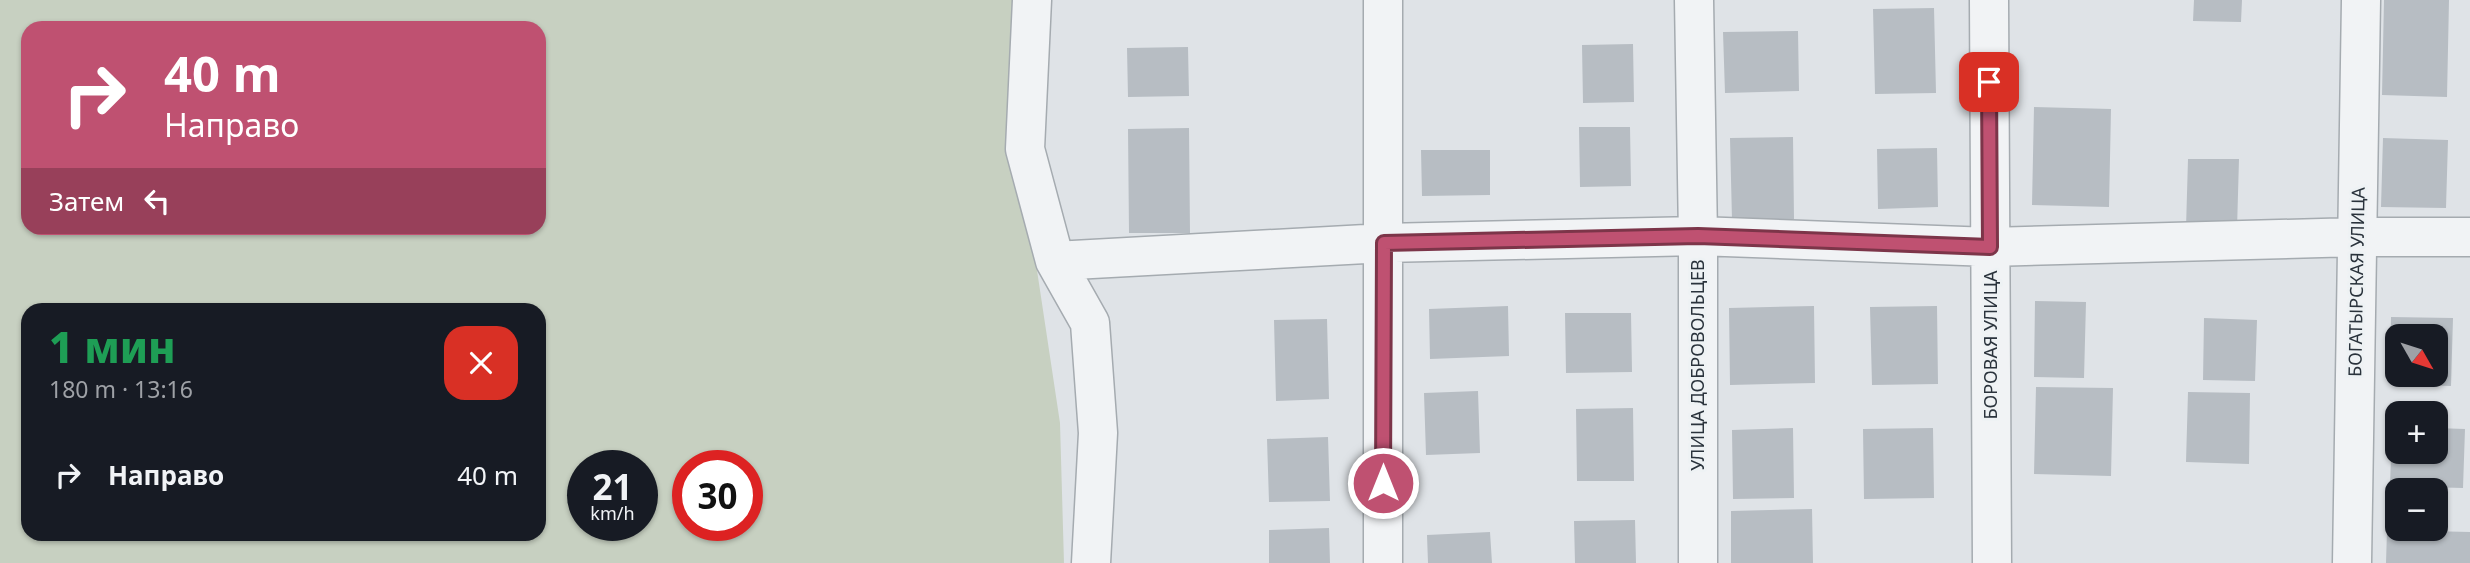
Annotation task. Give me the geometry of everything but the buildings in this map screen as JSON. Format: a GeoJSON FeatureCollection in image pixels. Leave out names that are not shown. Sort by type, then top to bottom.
{"type":"FeatureCollection","features":[{"type":"Feature","properties":{"kind":"street"},"geometry":{"type":"LineString","coordinates":[[1032,0],[1025,149],[1055,261],[1090,323],[1098,433],[1091,563]]}},
{"type":"Feature","properties":{"kind":"street"},"geometry":{"type":"LineString","coordinates":[[1383,0],[1383,563]]}},
{"type":"Feature","properties":{"kind":"street","name":"УЛИЦА ДОБРОВОЛЬЦЕВ"},"geometry":{"type":"LineString","coordinates":[[1695,0],[1698,563]]}},
{"type":"Feature","properties":{"kind":"street","name":"БОРОВАЯ УЛИЦА"},"geometry":{"type":"LineString","coordinates":[[1989,0],[1992,563]]}},
{"type":"Feature","properties":{"kind":"street","name":"БОГАТЫРСКАЯ УЛИЦА"},"geometry":{"type":"LineString","coordinates":[[2352,563],[2361,0]]}},
{"type":"Feature","properties":{"kind":"street"},"geometry":{"type":"LineString","coordinates":[[1055,261],[1384,243],[1698,236],[1990,247],[2357,237],[2470,237]]}},
{"type":"Feature","properties":{"kind":"green space"},"geometry":{"type":"Polygon","coordinates":[[[0,0],[1012,0],[1016,131],[1060,423],[1064,563],[0,563],[0,0]]]}},
{"type":"Feature","properties":{"kind":"route"},"geometry":{"type":"LineString","coordinates":[[1383,483],[1384,243],[1698,236],[1990,247],[1989,82]]}}]}
